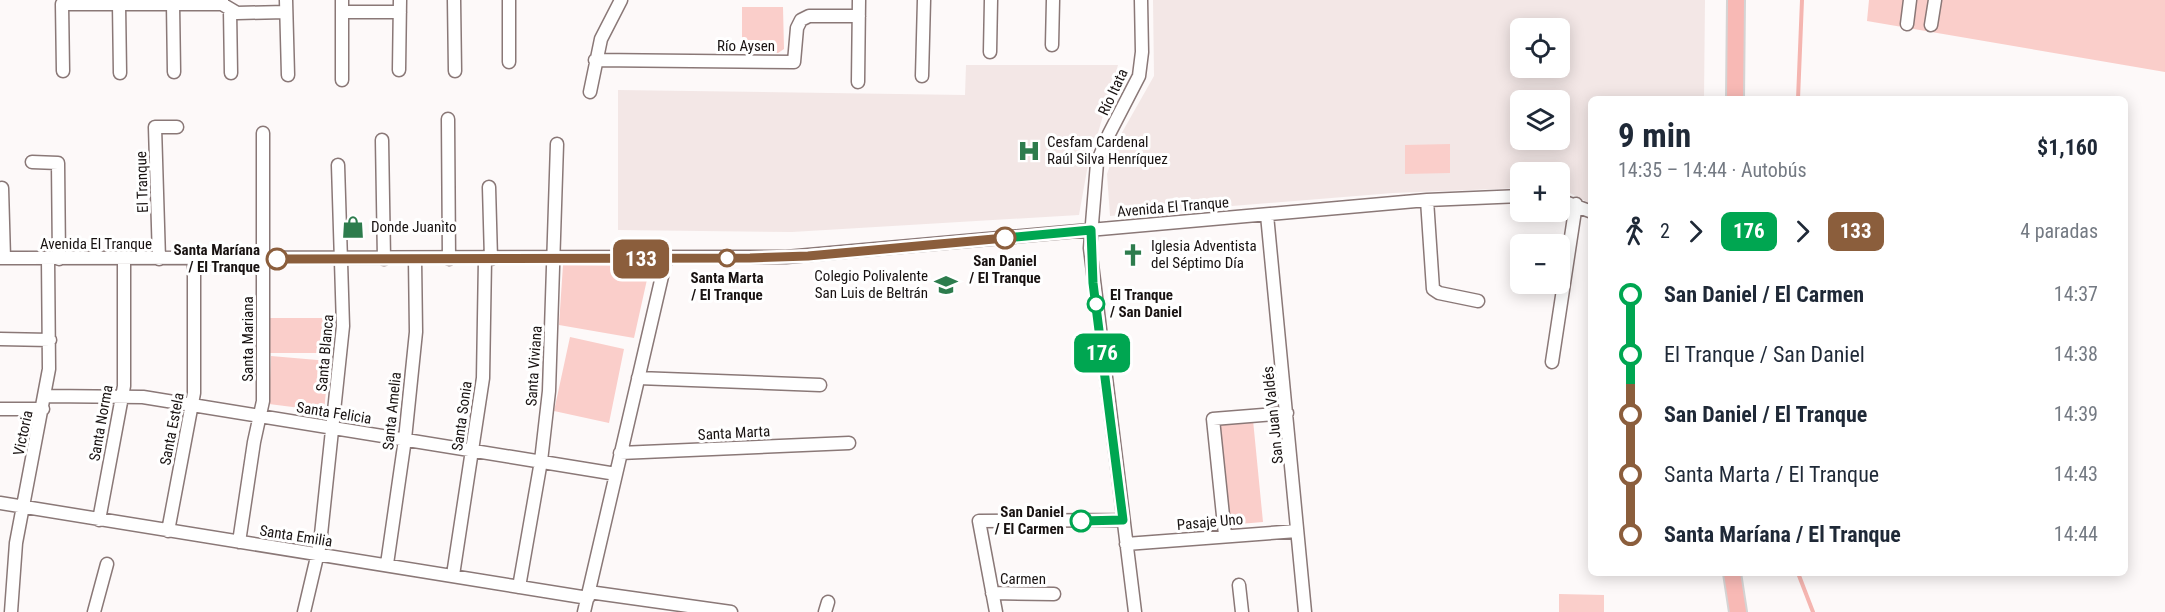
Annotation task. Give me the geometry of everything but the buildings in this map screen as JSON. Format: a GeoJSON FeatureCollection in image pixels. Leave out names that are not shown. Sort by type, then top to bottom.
{"type":"FeatureCollection","features":[{"type":"Feature","properties":{"kind":"main road"},"geometry":{"type":"LineString","coordinates":[[1735,96],[1737,0]]}},
{"type":"Feature","properties":{"kind":"main road"},"geometry":{"type":"LineString","coordinates":[[1732,576],[1738,612]]}},
{"type":"Feature","properties":{"kind":"street"},"geometry":{"type":"LineString","coordinates":[[454,0],[455,71]]}},
{"type":"Feature","properties":{"kind":"street"},"geometry":{"type":"LineString","coordinates":[[509,0],[509,62]]}},
{"type":"Feature","properties":{"kind":"street"},"geometry":{"type":"LineString","coordinates":[[590,92],[601,39],[621,0]]}},
{"type":"Feature","properties":{"kind":"street"},"geometry":{"type":"LineString","coordinates":[[858,82],[859,0]]}},
{"type":"Feature","properties":{"kind":"street"},"geometry":{"type":"LineString","coordinates":[[922,76],[924,0]]}},
{"type":"Feature","properties":{"kind":"street"},"geometry":{"type":"LineString","coordinates":[[990,52],[991,0]]}},
{"type":"Feature","properties":{"kind":"street"},"geometry":{"type":"LineString","coordinates":[[1052,45],[1053,0]]}},
{"type":"Feature","properties":{"kind":"street","name":"Río Itata"},"geometry":{"type":"LineString","coordinates":[[1135,612],[1093,283],[1091,230],[1097,164],[1108,134],[1139,76],[1141,0]]}},
{"type":"Feature","properties":{"kind":"street"},"geometry":{"type":"LineString","coordinates":[[1907,24],[1910,0]]}},
{"type":"Feature","properties":{"kind":"street"},"geometry":{"type":"LineString","coordinates":[[1923,0],[1929,0]]}},
{"type":"Feature","properties":{"kind":"street"},"geometry":{"type":"LineString","coordinates":[[1931,25],[1935,0]]}},
{"type":"Feature","properties":{"kind":"street"},"geometry":{"type":"LineString","coordinates":[[63,71],[62,4],[225,5],[237,13],[286,6],[288,75]]}},
{"type":"Feature","properties":{"kind":"street"},"geometry":{"type":"LineString","coordinates":[[119,4],[120,73]]}},
{"type":"Feature","properties":{"kind":"street"},"geometry":{"type":"LineString","coordinates":[[173,4],[174,72]]}},
{"type":"Feature","properties":{"kind":"street"},"geometry":{"type":"LineString","coordinates":[[225,5],[231,74]]}},
{"type":"Feature","properties":{"kind":"street"},"geometry":{"type":"LineString","coordinates":[[342,80],[342,6],[400,6],[399,70]]}},
{"type":"Feature","properties":{"kind":"street","name":"Río Aysen"},"geometry":{"type":"LineString","coordinates":[[595,60],[794,62],[797,28],[801,20],[809,16],[859,16]]}},
{"type":"Feature","properties":{"kind":"street"},"geometry":{"type":"LineString","coordinates":[[448,119],[449,259]]}},
{"type":"Feature","properties":{"kind":"street","name":"El Tranque"},"geometry":{"type":"LineString","coordinates":[[159,259],[155,127],[177,127]]}},
{"type":"Feature","properties":{"kind":"street","name":"Santa Mariana"},"geometry":{"type":"LineString","coordinates":[[239,542],[263,401],[263,133]]}},
{"type":"Feature","properties":{"kind":"street"},"geometry":{"type":"LineString","coordinates":[[382,140],[384,259]]}},
{"type":"Feature","properties":{"kind":"street","name":"Santa Viviana"},"geometry":{"type":"LineString","coordinates":[[519,587],[541,462],[549,391],[557,144]]}},
{"type":"Feature","properties":{"kind":"street","name":"Victoria"},"geometry":{"type":"LineString","coordinates":[[11,612],[14,554],[44,402],[50,340],[58,163],[32,162]]}},
{"type":"Feature","properties":{"kind":"street","name":"Santa Blanca"},"geometry":{"type":"LineString","coordinates":[[304,612],[319,555],[343,326],[343,259],[338,165]]}},
{"type":"Feature","properties":{"kind":"street","name":"Santa Sonia"},"geometry":{"type":"LineString","coordinates":[[453,575],[483,378],[489,187]]}},
{"type":"Feature","properties":{"kind":"street"},"geometry":{"type":"LineString","coordinates":[[2,188],[2,258]]}},
{"type":"Feature","properties":{"kind":"street","name":"Avenida El Tranque"},"geometry":{"type":"LineString","coordinates":[[2,258],[666,259],[808,256],[1427,200],[1510,196]]}},
{"type":"Feature","properties":{"kind":"street"},"geometry":{"type":"LineString","coordinates":[[1427,200],[1433,290],[1478,301]]}},
{"type":"Feature","properties":{"kind":"street"},"geometry":{"type":"LineString","coordinates":[[1570,202],[1588,210]]}},
{"type":"Feature","properties":{"kind":"street"},"geometry":{"type":"LineString","coordinates":[[1552,362],[1576,204]]}},
{"type":"Feature","properties":{"kind":"street","name":"San Juan Valdés"},"geometry":{"type":"LineString","coordinates":[[1268,215],[1305,612]]}},
{"type":"Feature","properties":{"kind":"street","name":"Santa Norma"},"geometry":{"type":"LineString","coordinates":[[99,520],[121,397],[124,259]]}},
{"type":"Feature","properties":{"kind":"street","name":"Santa Estela"},"geometry":{"type":"LineString","coordinates":[[168,531],[194,393],[194,259]]}},
{"type":"Feature","properties":{"kind":"street","name":"Santa Amelia"},"geometry":{"type":"LineString","coordinates":[[387,564],[405,439],[416,332],[416,259]]}},
{"type":"Feature","properties":{"kind":"street"},"geometry":{"type":"LineString","coordinates":[[584,612],[666,259]]}},
{"type":"Feature","properties":{"kind":"street"},"geometry":{"type":"LineString","coordinates":[[0,339],[50,340]]}},
{"type":"Feature","properties":{"kind":"street"},"geometry":{"type":"LineString","coordinates":[[638,378],[820,385]]}},
{"type":"Feature","properties":{"kind":"street","name":"Santa Felicia"},"geometry":{"type":"LineString","coordinates":[[0,409],[44,402],[121,397],[191,405],[616,474]]}},
{"type":"Feature","properties":{"kind":"street"},"geometry":{"type":"LineString","coordinates":[[1225,535],[1213,419],[1287,412]]}},
{"type":"Feature","properties":{"kind":"street","name":"Santa Marta"},"geometry":{"type":"LineString","coordinates":[[620,453],[849,443]]}},
{"type":"Feature","properties":{"kind":"street","name":"Santa Emilia"},"geometry":{"type":"LineString","coordinates":[[0,503],[519,587],[731,612]]}},
{"type":"Feature","properties":{"kind":"street","name":"Carmen"},"geometry":{"type":"LineString","coordinates":[[996,612],[979,521],[1123,520]]}},
{"type":"Feature","properties":{"kind":"street","name":"Pasaje Uno"},"geometry":{"type":"LineString","coordinates":[[1126,544],[1297,531]]}},
{"type":"Feature","properties":{"kind":"street"},"geometry":{"type":"LineString","coordinates":[[94,612],[107,564]]}},
{"type":"Feature","properties":{"kind":"street"},"geometry":{"type":"LineString","coordinates":[[1239,585],[1242,612]]}},
{"type":"Feature","properties":{"kind":"street","name":"Carmen"},"geometry":{"type":"LineString","coordinates":[[992,593],[1054,594]]}},
{"type":"Feature","properties":{"kind":"shaded area"},"geometry":{"type":"Polygon","coordinates":[[[1153,0],[1705,0],[1704,96],[1588,96],[1588,202],[1570,193],[1570,162],[1510,162],[1510,188],[1393,193],[1110,216],[1107,174],[1120,136],[1154,76],[1153,0]]]}},
{"type":"Feature","properties":{"kind":"shaded area"},"geometry":{"type":"Polygon","coordinates":[[[1869,0],[2165,0],[2165,72],[1867,21],[1869,0]]]}},
{"type":"Feature","properties":{"kind":"shaded area"},"geometry":{"type":"Polygon","coordinates":[[[742,7],[783,7],[784,49],[778,53],[757,53],[757,40],[742,40],[742,7]]]}},
{"type":"Feature","properties":{"kind":"shaded area"},"geometry":{"type":"Polygon","coordinates":[[[966,65],[1118,65],[1087,170],[1079,215],[792,232],[618,230],[618,90],[965,95],[966,65]]]}},
{"type":"Feature","properties":{"kind":"shaded area"},"geometry":{"type":"Polygon","coordinates":[[[1450,144],[1450,173],[1405,174],[1405,145],[1450,144]]]}},
{"type":"Feature","properties":{"kind":"shaded area"},"geometry":{"type":"Polygon","coordinates":[[[563,265],[650,266],[634,338],[559,325],[563,265]]]}},
{"type":"Feature","properties":{"kind":"shaded area"},"geometry":{"type":"Polygon","coordinates":[[[269,318],[329,318],[329,353],[269,353],[269,318]]]}},
{"type":"Feature","properties":{"kind":"shaded area"},"geometry":{"type":"Polygon","coordinates":[[[570,337],[624,349],[609,423],[554,411],[570,337]]]}},
{"type":"Feature","properties":{"kind":"shaded area"},"geometry":{"type":"Polygon","coordinates":[[[271,356],[329,361],[324,411],[269,404],[271,356]]]}},
{"type":"Feature","properties":{"kind":"shaded area"},"geometry":{"type":"Polygon","coordinates":[[[1253,420],[1263,522],[1227,525],[1217,423],[1253,420]]]}},
{"type":"Feature","properties":{"kind":"shaded area"},"geometry":{"type":"Polygon","coordinates":[[[1559,594],[1604,595],[1604,612],[1559,612],[1559,594]]]}},
{"type":"Feature","properties":{"kind":"waterway"},"geometry":{"type":"LineString","coordinates":[[1798,96],[1802,0]]}},
{"type":"Feature","properties":{"kind":"waterway"},"geometry":{"type":"LineString","coordinates":[[1799,576],[1813,612]]}},
{"type":"Feature","properties":{"kind":"bus line","name":"176"},"geometry":{"type":"LineString","coordinates":[[1005,238],[1091,230],[1093,283],[1123,520],[1081,521]]}},
{"type":"Feature","properties":{"kind":"bus line","name":"133"},"geometry":{"type":"LineString","coordinates":[[277,259],[750,258],[808,256],[1005,238]]}},
{"type":"Feature","properties":{"kind":"place","name":"Cesfam Cardenal Raúl Silva Henríquez"},"geometry":{"type":"Point","coordinates":[1029,151]}},
{"type":"Feature","properties":{"kind":"place","name":"Donde Juanito"},"geometry":{"type":"Point","coordinates":[353,227]}},
{"type":"Feature","properties":{"kind":"place","name":"San Daniel / El Tranque"},"geometry":{"type":"Point","coordinates":[1005,238]}},
{"type":"Feature","properties":{"kind":"place","name":"Iglesia Adventista del Séptimo Día"},"geometry":{"type":"Point","coordinates":[1133,255]}},
{"type":"Feature","properties":{"kind":"place","name":"Santa Marta / El Tranque"},"geometry":{"type":"Point","coordinates":[727,258]}},
{"type":"Feature","properties":{"kind":"place","name":"Santa Maríana / El Tranque"},"geometry":{"type":"Point","coordinates":[277,259]}},
{"type":"Feature","properties":{"kind":"place","name":"Colegio Polivalente San Luis de Beltrán"},"geometry":{"type":"Point","coordinates":[946,285]}},
{"type":"Feature","properties":{"kind":"place","name":"El Tranque / San Daniel"},"geometry":{"type":"Point","coordinates":[1096,304]}},
{"type":"Feature","properties":{"kind":"place","name":"San Daniel / El Carmen"},"geometry":{"type":"Point","coordinates":[1081,521]}}]}
